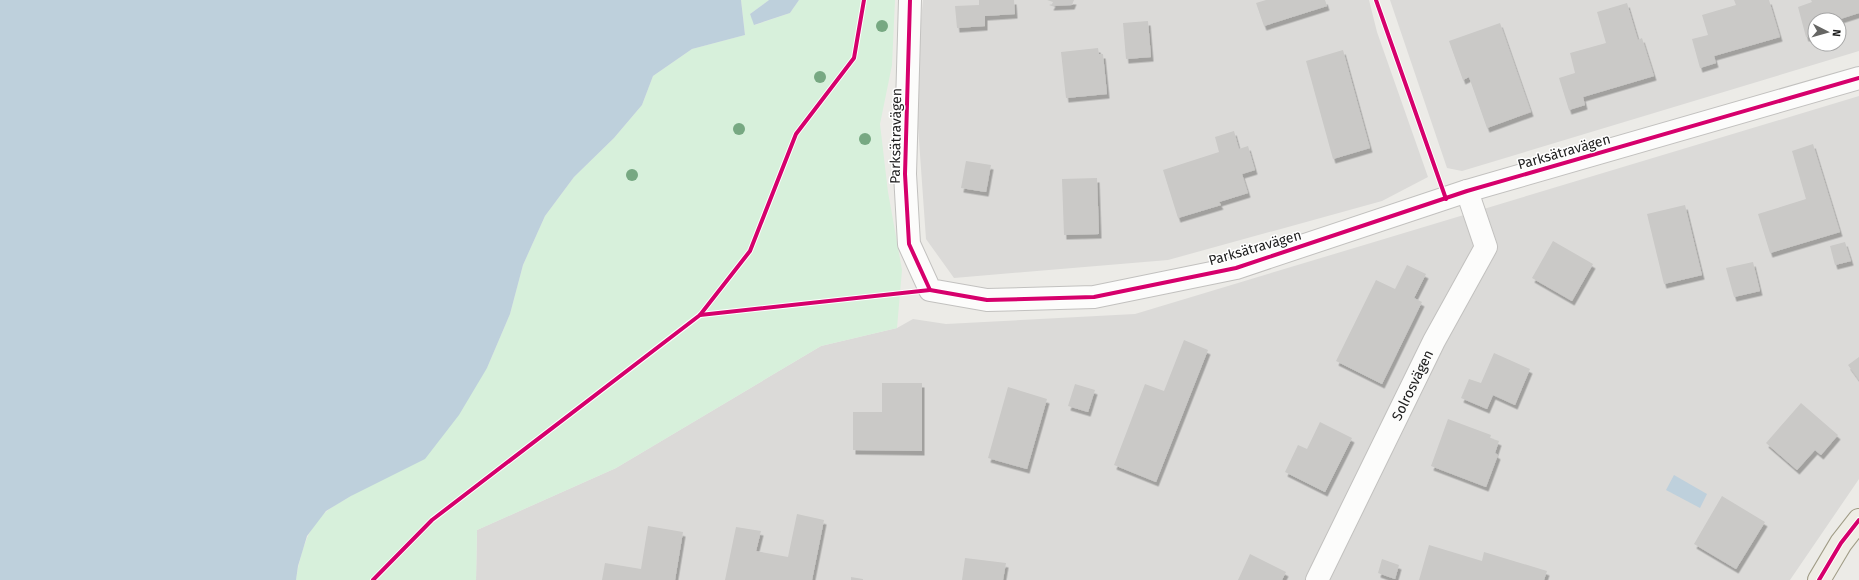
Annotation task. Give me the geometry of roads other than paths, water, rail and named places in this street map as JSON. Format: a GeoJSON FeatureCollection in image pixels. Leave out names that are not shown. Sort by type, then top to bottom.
{"type":"FeatureCollection","features":[{"type":"Feature","properties":{"kind":"main road"},"geometry":{"type":"LineString","coordinates":[[1819,580],[1841,543],[1859,520]]}},
{"type":"Feature","properties":{"kind":"street","name":"Parksätravägen"},"geometry":{"type":"LineString","coordinates":[[910,0],[905,174],[909,244],[930,290],[987,300],[1094,296],[1236,268],[1467,191],[1859,78]]}},
{"type":"Feature","properties":{"kind":"street","name":"Solrosvägen"},"geometry":{"type":"LineString","coordinates":[[1317,580],[1434,341],[1486,247],[1467,191]]}},
{"type":"Feature","properties":{"kind":"water"},"geometry":{"type":"Polygon","coordinates":[[[0,0],[741,0],[745,35],[692,49],[653,76],[642,105],[614,138],[574,177],[545,216],[523,265],[510,314],[487,368],[459,415],[425,459],[351,496],[326,511],[307,536],[298,566],[296,580],[0,580],[0,0]]]}},
{"type":"Feature","properties":{"kind":"water"},"geometry":{"type":"Polygon","coordinates":[[[769,0],[799,0],[790,13],[754,25],[750,14],[769,0]]]}},
{"type":"Feature","properties":{"kind":"water"},"geometry":{"type":"Polygon","coordinates":[[[1674,475],[1707,494],[1700,508],[1666,490],[1674,475]]]}}]}
